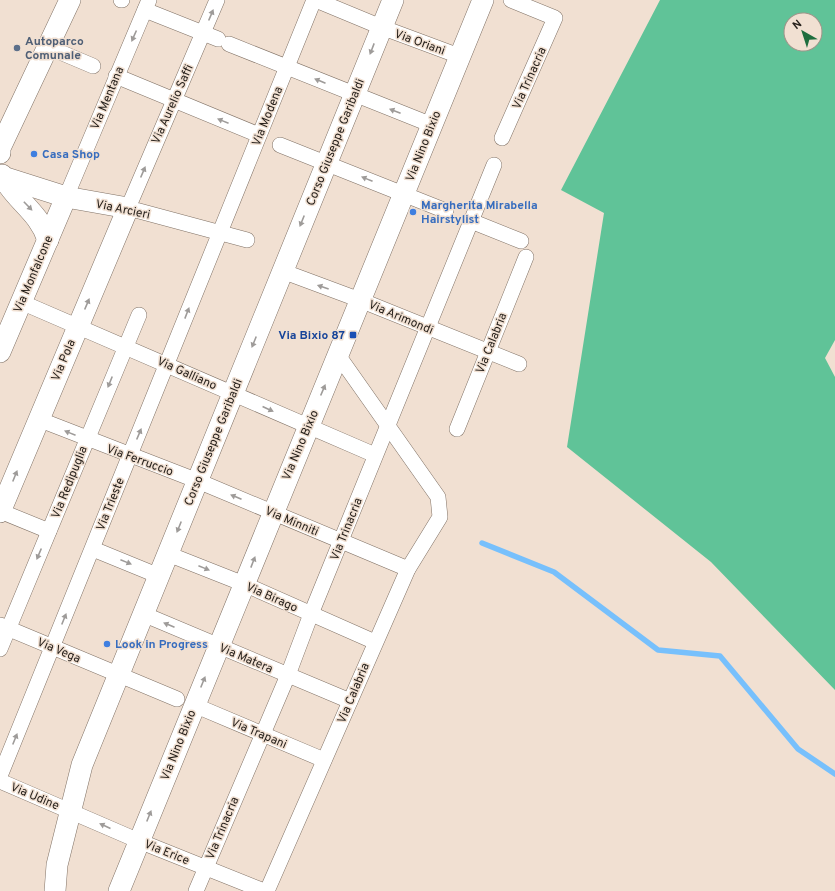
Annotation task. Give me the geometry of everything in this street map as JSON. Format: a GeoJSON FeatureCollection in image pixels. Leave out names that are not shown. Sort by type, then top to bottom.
{"type":"FeatureCollection","features":[{"type":"Feature","properties":{"kind":"street"},"geometry":{"type":"LineString","coordinates":[[0,153],[0,148],[70,0]]}},
{"type":"Feature","properties":{"kind":"street","name":"Via Aurelio Saffi"},"geometry":{"type":"LineString","coordinates":[[128,208],[217,0]]}},
{"type":"Feature","properties":{"kind":"street","name":"Via Oriani"},"geometry":{"type":"LineString","coordinates":[[315,0],[380,27],[459,56]]}},
{"type":"Feature","properties":{"kind":"street","name":"Via Modena"},"geometry":{"type":"LineString","coordinates":[[219,232],[315,0]]}},
{"type":"Feature","properties":{"kind":"street","name":"Corso Giuseppe Garibaldi"},"geometry":{"type":"LineString","coordinates":[[55,891],[57,865],[82,765],[354,95],[380,27],[393,0]]}},
{"type":"Feature","properties":{"kind":"street","name":"Via Nino Bixio"},"geometry":{"type":"LineString","coordinates":[[119,891],[139,841],[186,702],[218,646],[483,0]]}},
{"type":"Feature","properties":{"kind":"street","name":"Via Trinacria"},"geometry":{"type":"LineString","coordinates":[[502,138],[555,18],[511,0]]}},
{"type":"Feature","properties":{"kind":"street"},"geometry":{"type":"LineString","coordinates":[[147,5],[203,34],[432,125]]}},
{"type":"Feature","properties":{"kind":"street","name":"Via Mentana"},"geometry":{"type":"LineString","coordinates":[[66,197],[147,5]]}},
{"type":"Feature","properties":{"kind":"street"},"geometry":{"type":"LineString","coordinates":[[48,47],[93,66]]}},
{"type":"Feature","properties":{"kind":"street"},"geometry":{"type":"LineString","coordinates":[[116,76],[259,135]]}},
{"type":"Feature","properties":{"kind":"street"},"geometry":{"type":"LineString","coordinates":[[280,144],[446,211]]}},
{"type":"Feature","properties":{"kind":"street","name":"Via Trinacria"},"geometry":{"type":"LineString","coordinates":[[196,891],[288,675],[375,455],[494,165]]}},
{"type":"Feature","properties":{"kind":"street"},"geometry":{"type":"LineString","coordinates":[[1,175],[8,186],[33,212],[44,227],[48,240]]}},
{"type":"Feature","properties":{"kind":"street","name":"Via Arcieri"},"geometry":{"type":"LineString","coordinates":[[1,175],[66,197],[128,208],[247,240]]}},
{"type":"Feature","properties":{"kind":"street","name":"Via Monfalcone"},"geometry":{"type":"LineString","coordinates":[[0,352],[66,197]]}},
{"type":"Feature","properties":{"kind":"street","name":"Via Pola"},"geometry":{"type":"LineString","coordinates":[[0,511],[128,208]]}},
{"type":"Feature","properties":{"kind":"street"},"geometry":{"type":"LineString","coordinates":[[471,221],[521,241]]}},
{"type":"Feature","properties":{"kind":"street","name":"Via Trieste"},"geometry":{"type":"LineString","coordinates":[[0,776],[168,364],[219,232]]}},
{"type":"Feature","properties":{"kind":"street","name":"Via Calabria"},"geometry":{"type":"LineString","coordinates":[[457,429],[526,257]]}},
{"type":"Feature","properties":{"kind":"street","name":"Via Arimondi"},"geometry":{"type":"LineString","coordinates":[[282,271],[360,300],[519,364]]}},
{"type":"Feature","properties":{"kind":"street","name":"Via Galliano"},"geometry":{"type":"LineString","coordinates":[[21,302],[168,364],[308,428],[375,455]]}},
{"type":"Feature","properties":{"kind":"street","name":"Via Redipuglia"},"geometry":{"type":"LineString","coordinates":[[0,649],[4,627],[49,531],[139,315]]}},
{"type":"Feature","properties":{"kind":"street"},"geometry":{"type":"LineString","coordinates":[[338,355],[387,426]]}},
{"type":"Feature","properties":{"kind":"street","name":"Via Ferruccio"},"geometry":{"type":"LineString","coordinates":[[38,420],[86,440],[198,481]]}},
{"type":"Feature","properties":{"kind":"street","name":"Via Calabria"},"geometry":{"type":"LineString","coordinates":[[267,891],[408,569],[440,516],[438,497],[387,426]]}},
{"type":"Feature","properties":{"kind":"street","name":"Via Minniti"},"geometry":{"type":"LineString","coordinates":[[198,481],[408,569]]}},
{"type":"Feature","properties":{"kind":"street"},"geometry":{"type":"LineString","coordinates":[[0,511],[49,531]]}},
{"type":"Feature","properties":{"kind":"street"},"geometry":{"type":"LineString","coordinates":[[93,548],[159,576]]}},
{"type":"Feature","properties":{"kind":"street","name":"Via Birago"},"geometry":{"type":"LineString","coordinates":[[168,554],[244,584],[375,642]]}},
{"type":"Feature","properties":{"kind":"street","name":"Via Matera"},"geometry":{"type":"LineString","coordinates":[[143,614],[350,701]]}},
{"type":"Feature","properties":{"kind":"street","name":"Via Vega"},"geometry":{"type":"LineString","coordinates":[[4,627],[119,674]]}},
{"type":"Feature","properties":{"kind":"street","name":"Via Trapani"},"geometry":{"type":"LineString","coordinates":[[119,674],[324,760]]}},
{"type":"Feature","properties":{"kind":"street","name":"Via Udine"},"geometry":{"type":"LineString","coordinates":[[0,781],[70,811]]}},
{"type":"Feature","properties":{"kind":"street","name":"Via Erice"},"geometry":{"type":"LineString","coordinates":[[70,811],[139,841],[264,891]]}},
{"type":"Feature","properties":{"kind":"green space"},"geometry":{"type":"Polygon","coordinates":[[[660,0],[835,0],[835,340],[825,358],[835,377],[835,690],[711,562],[567,447],[604,213],[561,190],[660,0]]]}},
{"type":"Feature","properties":{"kind":"waterway"},"geometry":{"type":"LineString","coordinates":[[482,543],[554,572],[658,650],[720,656],[798,749],[835,774]]}},
{"type":"Feature","properties":{"kind":"place","name":"Autoparco Comunale"},"geometry":{"type":"Point","coordinates":[17,48]}},
{"type":"Feature","properties":{"kind":"place","name":"Casa Shop"},"geometry":{"type":"Point","coordinates":[34,154]}},
{"type":"Feature","properties":{"kind":"place","name":"Margherita Mirabella Hairstylist"},"geometry":{"type":"Point","coordinates":[413,212]}},
{"type":"Feature","properties":{"kind":"place","name":"Via Bixio 87"},"geometry":{"type":"Point","coordinates":[353,335]}},
{"type":"Feature","properties":{"kind":"place","name":"Look in Progress"},"geometry":{"type":"Point","coordinates":[107,644]}}]}
